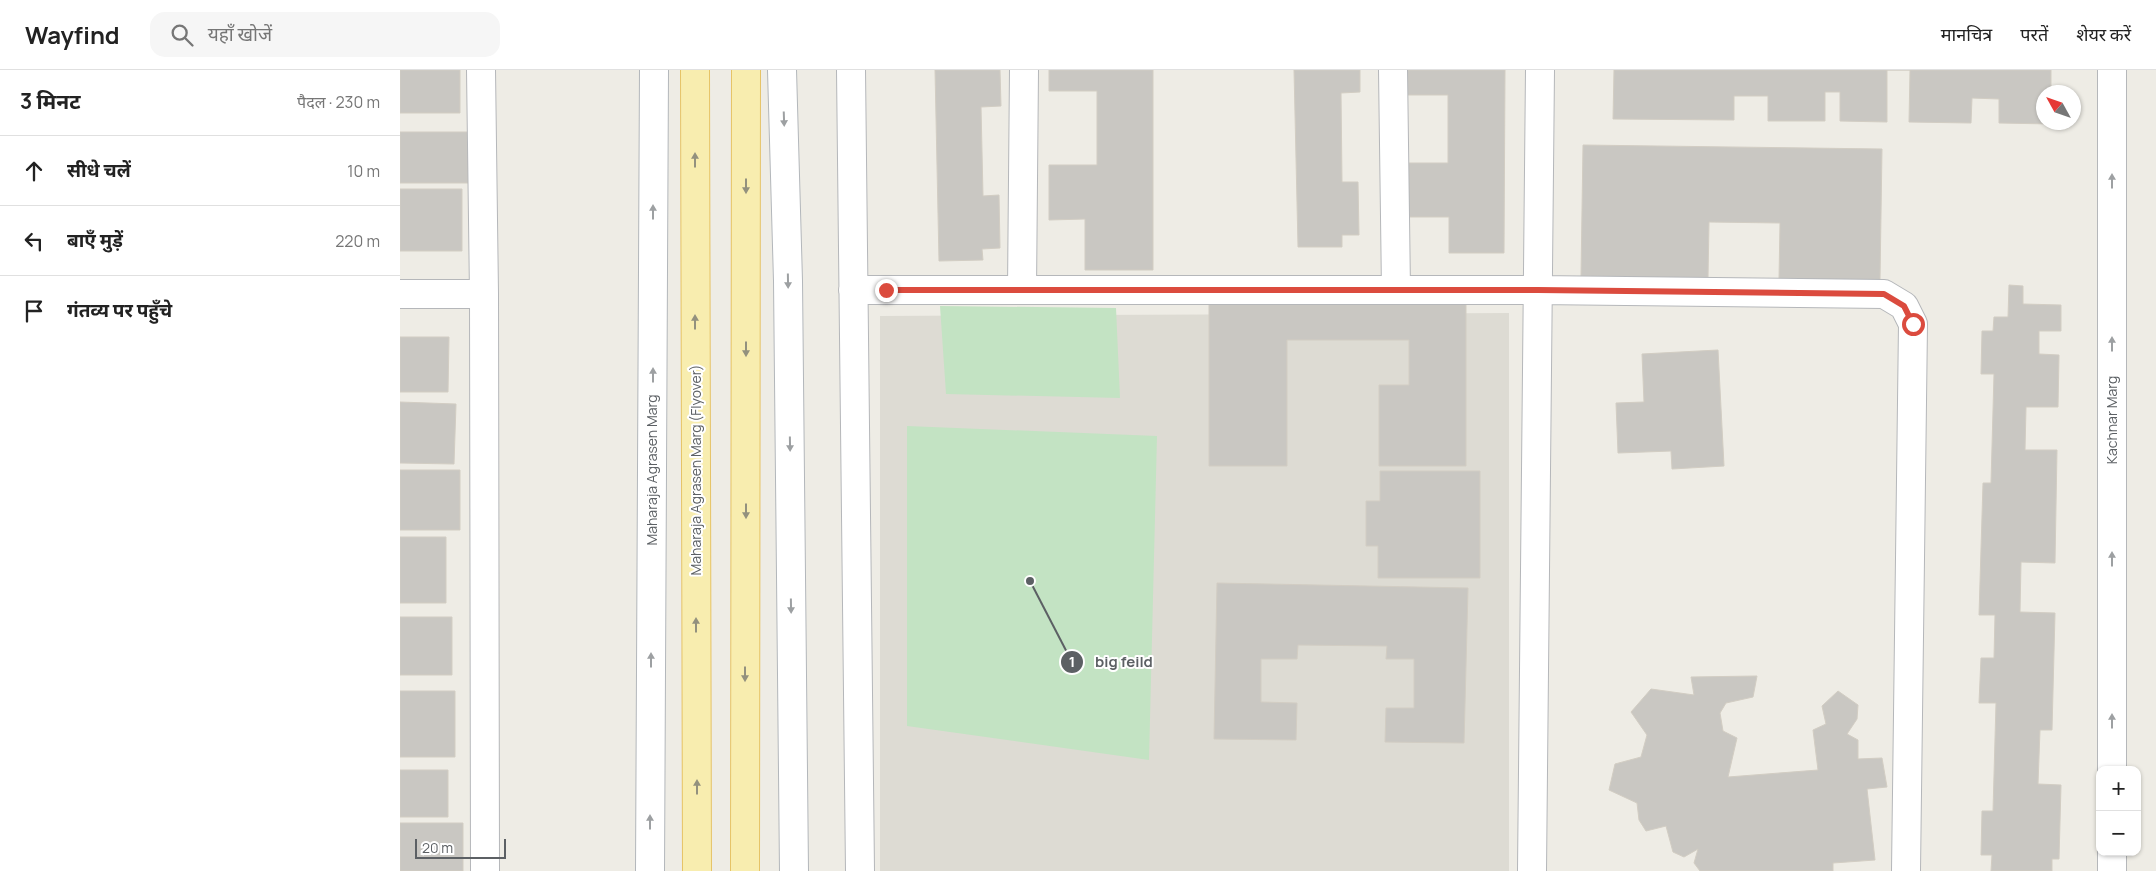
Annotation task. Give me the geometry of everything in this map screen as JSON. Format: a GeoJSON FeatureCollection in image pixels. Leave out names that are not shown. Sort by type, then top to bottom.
{"type":"FeatureCollection","features":[{"type":"Feature","properties":{"kind":"main road","name":"Maharaja Agrasen Marg (Flyover)"},"geometry":{"type":"LineString","coordinates":[[695,70],[697,871]]}},
{"type":"Feature","properties":{"kind":"main road"},"geometry":{"type":"LineString","coordinates":[[745,871],[746,70]]}},
{"type":"Feature","properties":{"kind":"street"},"geometry":{"type":"LineString","coordinates":[[481,70],[484,294],[485,871]]}},
{"type":"Feature","properties":{"kind":"street","name":"Maharaja Agrasen Marg"},"geometry":{"type":"LineString","coordinates":[[650,871],[654,70]]}},
{"type":"Feature","properties":{"kind":"street"},"geometry":{"type":"LineString","coordinates":[[782,70],[788,281],[794,871]]}},
{"type":"Feature","properties":{"kind":"street"},"geometry":{"type":"LineString","coordinates":[[850,70],[860,871]]}},
{"type":"Feature","properties":{"kind":"street"},"geometry":{"type":"LineString","coordinates":[[1022,290],[1024,70]]}},
{"type":"Feature","properties":{"kind":"street"},"geometry":{"type":"LineString","coordinates":[[1393,70],[1396,290]]}},
{"type":"Feature","properties":{"kind":"street"},"geometry":{"type":"LineString","coordinates":[[1532,871],[1540,70]]}},
{"type":"Feature","properties":{"kind":"street","name":"Kachnar Marg"},"geometry":{"type":"LineString","coordinates":[[2112,70],[2112,766]]}},
{"type":"Feature","properties":{"kind":"street"},"geometry":{"type":"LineString","coordinates":[[853,290],[1538,290],[1884,294],[1904,306],[1913,324],[1906,871]]}},
{"type":"Feature","properties":{"kind":"street"},"geometry":{"type":"LineString","coordinates":[[400,294],[484,294]]}},
{"type":"Feature","properties":{"kind":"street"},"geometry":{"type":"LineString","coordinates":[[2112,856],[2112,871]]}},
{"type":"Feature","properties":{"kind":"shaded area"},"geometry":{"type":"Polygon","coordinates":[[[1509,313],[1509,871],[880,871],[880,316],[1509,313]]]}},
{"type":"Feature","properties":{"kind":"green space"},"geometry":{"type":"Polygon","coordinates":[[[940,306],[1116,308],[1120,398],[946,394],[940,306]]]}},
{"type":"Feature","properties":{"kind":"green space"},"geometry":{"type":"Polygon","coordinates":[[[907,426],[1157,436],[1149,760],[907,726],[907,426]]]}},
{"type":"Feature","properties":{"kind":"building"},"geometry":{"type":"Polygon","coordinates":[[[400,70],[460,70],[460,113],[400,113],[400,70]]]}},
{"type":"Feature","properties":{"kind":"building"},"geometry":{"type":"Polygon","coordinates":[[[935,70],[1000,70],[1001,106],[981,107],[983,196],[999,195],[1000,248],[982,249],[983,260],[939,261],[935,70]]]}},
{"type":"Feature","properties":{"kind":"building"},"geometry":{"type":"Polygon","coordinates":[[[1049,70],[1153,70],[1153,270],[1085,270],[1085,219],[1049,220],[1049,165],[1097,165],[1097,91],[1049,91],[1049,70]]]}},
{"type":"Feature","properties":{"kind":"building"},"geometry":{"type":"Polygon","coordinates":[[[1294,70],[1360,70],[1360,92],[1341,93],[1342,182],[1358,182],[1359,235],[1342,235],[1342,247],[1298,247],[1294,70]]]}},
{"type":"Feature","properties":{"kind":"building"},"geometry":{"type":"Polygon","coordinates":[[[1401,70],[1505,70],[1504,253],[1449,253],[1449,217],[1407,217],[1407,163],[1448,163],[1448,95],[1401,95],[1401,70]]]}},
{"type":"Feature","properties":{"kind":"building"},"geometry":{"type":"Polygon","coordinates":[[[1614,70],[1887,70],[1887,122],[1840,121],[1840,92],[1825,92],[1825,121],[1768,121],[1768,96],[1734,96],[1734,120],[1613,119],[1614,70]]]}},
{"type":"Feature","properties":{"kind":"building"},"geometry":{"type":"Polygon","coordinates":[[[1910,70],[2051,70],[2051,85],[2036,85],[2036,124],[1999,123],[1999,99],[1972,98],[1971,123],[1909,122],[1910,70]]]}},
{"type":"Feature","properties":{"kind":"building"},"geometry":{"type":"Polygon","coordinates":[[[400,132],[468,132],[468,183],[400,183],[400,132]]]}},
{"type":"Feature","properties":{"kind":"building"},"geometry":{"type":"Polygon","coordinates":[[[1583,145],[1882,149],[1880,280],[1779,279],[1780,223],[1709,222],[1708,278],[1581,276],[1583,145]]]}},
{"type":"Feature","properties":{"kind":"building"},"geometry":{"type":"Polygon","coordinates":[[[400,189],[462,189],[462,251],[400,251],[400,189]]]}},
{"type":"Feature","properties":{"kind":"building"},"geometry":{"type":"Polygon","coordinates":[[[2009,285],[2023,286],[2023,304],[2061,305],[2061,331],[2039,331],[2039,354],[2059,355],[2058,407],[2026,407],[2025,450],[2057,450],[2055,563],[2021,562],[2020,612],[2055,613],[2052,730],[2040,730],[2038,784],[2061,785],[2059,859],[2052,859],[2052,871],[1991,871],[1992,855],[1981,855],[1982,811],[1993,811],[1996,703],[1979,703],[1981,658],[1994,658],[1995,615],[1979,615],[1983,483],[1991,483],[1994,374],[1981,374],[1982,331],[1993,331],[1994,317],[2008,317],[2009,285]]]}},
{"type":"Feature","properties":{"kind":"building"},"geometry":{"type":"Polygon","coordinates":[[[1466,298],[1466,466],[1379,466],[1379,385],[1409,385],[1409,340],[1287,340],[1287,466],[1209,466],[1209,299],[1466,298]]]}},
{"type":"Feature","properties":{"kind":"building"},"geometry":{"type":"Polygon","coordinates":[[[400,337],[449,337],[448,392],[400,392],[400,337]]]}},
{"type":"Feature","properties":{"kind":"building"},"geometry":{"type":"Polygon","coordinates":[[[1718,350],[1724,466],[1672,469],[1671,451],[1618,453],[1616,403],[1644,402],[1642,354],[1718,350]]]}},
{"type":"Feature","properties":{"kind":"building"},"geometry":{"type":"Polygon","coordinates":[[[400,402],[456,404],[454,464],[400,463],[400,402]]]}},
{"type":"Feature","properties":{"kind":"building"},"geometry":{"type":"Polygon","coordinates":[[[400,470],[460,470],[460,530],[400,530],[400,470]]]}},
{"type":"Feature","properties":{"kind":"building"},"geometry":{"type":"Polygon","coordinates":[[[1380,471],[1480,471],[1480,578],[1378,578],[1378,546],[1366,546],[1366,501],[1380,501],[1380,471]]]}},
{"type":"Feature","properties":{"kind":"building"},"geometry":{"type":"Polygon","coordinates":[[[400,537],[446,537],[446,603],[400,603],[400,537]]]}},
{"type":"Feature","properties":{"kind":"building"},"geometry":{"type":"Polygon","coordinates":[[[1217,583],[1468,588],[1464,743],[1385,742],[1386,708],[1414,708],[1414,659],[1386,659],[1387,646],[1298,645],[1297,659],[1261,659],[1261,702],[1297,703],[1296,740],[1214,739],[1217,583]]]}},
{"type":"Feature","properties":{"kind":"building"},"geometry":{"type":"Polygon","coordinates":[[[400,617],[452,617],[452,675],[400,675],[400,617]]]}},
{"type":"Feature","properties":{"kind":"building"},"geometry":{"type":"Polygon","coordinates":[[[1757,676],[1753,697],[1726,703],[1720,713],[1723,731],[1737,738],[1728,777],[1818,770],[1813,730],[1826,724],[1822,706],[1838,691],[1858,705],[1857,719],[1847,734],[1858,740],[1858,759],[1882,758],[1887,787],[1867,789],[1875,860],[1833,863],[1833,871],[1700,871],[1694,863],[1698,849],[1684,857],[1673,852],[1666,826],[1646,831],[1639,820],[1637,803],[1609,790],[1615,764],[1641,757],[1647,735],[1631,712],[1651,689],[1694,695],[1691,677],[1757,676]]]}},
{"type":"Feature","properties":{"kind":"building"},"geometry":{"type":"Polygon","coordinates":[[[400,691],[455,691],[455,757],[400,757],[400,691]]]}},
{"type":"Feature","properties":{"kind":"building"},"geometry":{"type":"Polygon","coordinates":[[[400,770],[448,770],[448,817],[400,817],[400,770]]]}},
{"type":"Feature","properties":{"kind":"building"},"geometry":{"type":"Polygon","coordinates":[[[400,823],[463,823],[463,871],[400,871],[400,823]]]}},
{"type":"Feature","properties":{"kind":"place","name":"big feild"},"geometry":{"type":"Point","coordinates":[1030,581]}},
{"type":"Feature","properties":{"kind":"route"},"geometry":{"type":"LineString","coordinates":[[886,290],[1538,290],[1884,294],[1904,306],[1913,324]]}}]}
